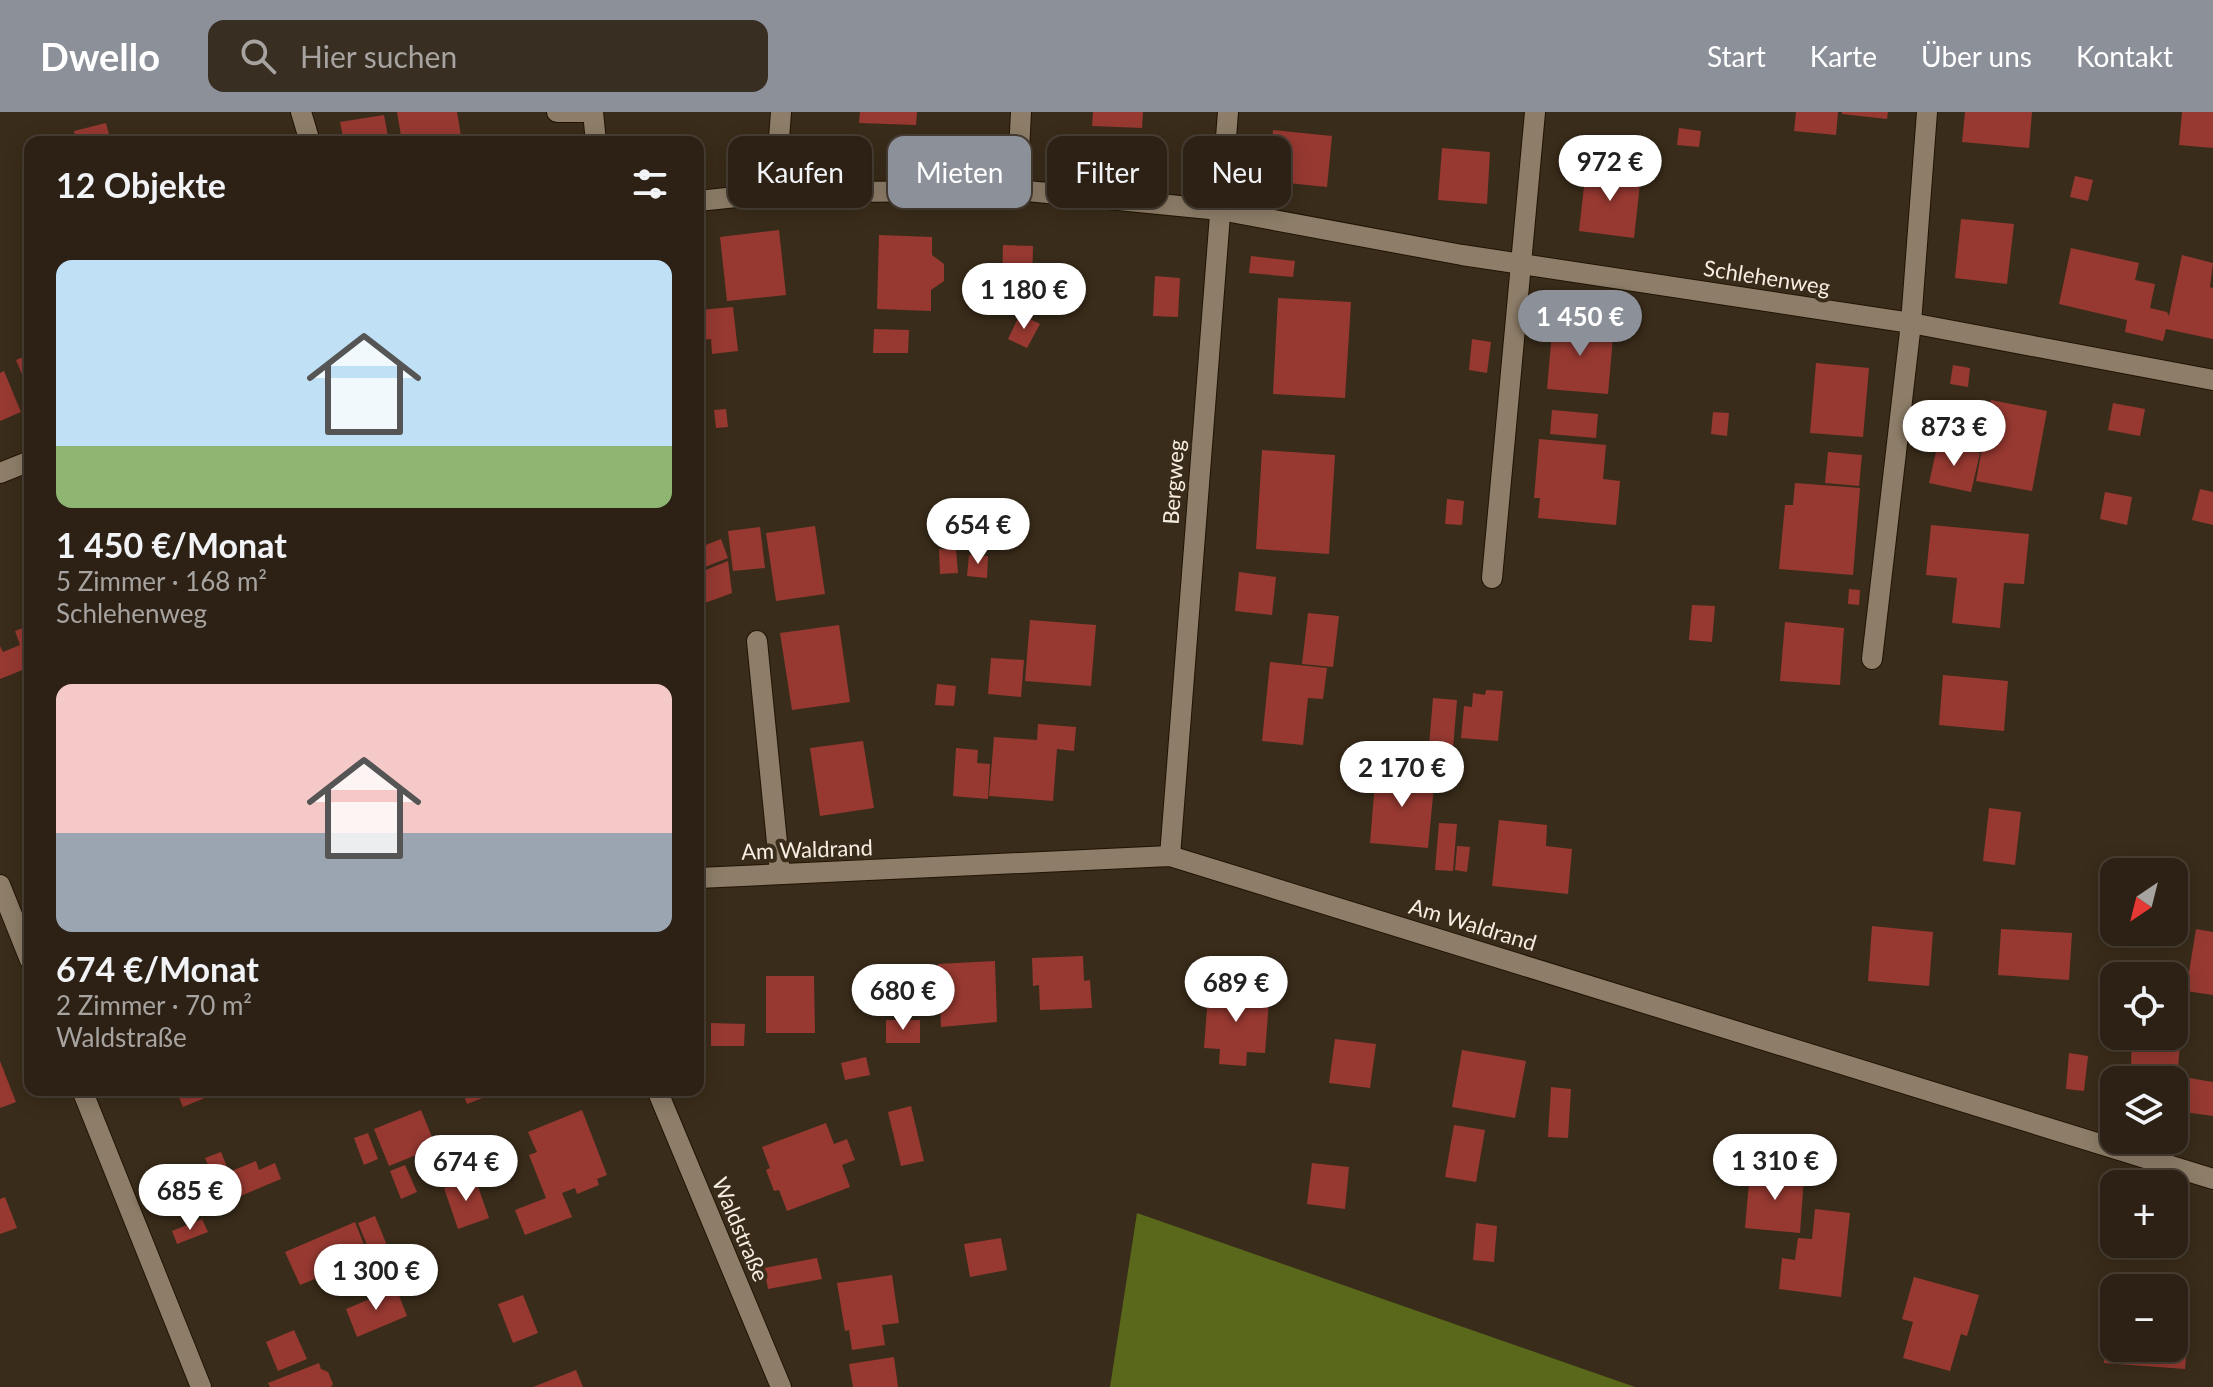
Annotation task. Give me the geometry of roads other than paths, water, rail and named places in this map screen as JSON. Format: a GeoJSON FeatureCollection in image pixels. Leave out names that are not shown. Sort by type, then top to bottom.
{"type":"FeatureCollection","features":[{"type":"Feature","properties":{"kind":"street"},"geometry":{"type":"LineString","coordinates":[[301,112],[308,136]]}},
{"type":"Feature","properties":{"kind":"street"},"geometry":{"type":"LineString","coordinates":[[557,112],[593,112],[595,136]]}},
{"type":"Feature","properties":{"kind":"street"},"geometry":{"type":"LineString","coordinates":[[779,136],[781,112]]}},
{"type":"Feature","properties":{"kind":"street"},"geometry":{"type":"LineString","coordinates":[[1020,136],[1021,112]]}},
{"type":"Feature","properties":{"kind":"street","name":"Bergweg"},"geometry":{"type":"LineString","coordinates":[[1170,856],[1228,112]]}},
{"type":"Feature","properties":{"kind":"street"},"geometry":{"type":"LineString","coordinates":[[1492,578],[1535,112]]}},
{"type":"Feature","properties":{"kind":"street"},"geometry":{"type":"LineString","coordinates":[[1872,659],[1911,323],[1927,112]]}},
{"type":"Feature","properties":{"kind":"street","name":"Schlehenweg"},"geometry":{"type":"LineString","coordinates":[[1031,191],[1220,210],[1521,264],[1911,323],[2213,380]]}},
{"type":"Feature","properties":{"kind":"street","name":"Schlehenweg"},"geometry":{"type":"LineString","coordinates":[[704,200],[728,198]]}},
{"type":"Feature","properties":{"kind":"street"},"geometry":{"type":"LineString","coordinates":[[0,473],[24,463]]}},
{"type":"Feature","properties":{"kind":"street"},"geometry":{"type":"LineString","coordinates":[[757,641],[780,873]]}},
{"type":"Feature","properties":{"kind":"street","name":"Am Waldrand"},"geometry":{"type":"LineString","coordinates":[[704,878],[1170,856],[2213,1179]]}},
{"type":"Feature","properties":{"kind":"street"},"geometry":{"type":"LineString","coordinates":[[0,885],[24,945]]}},
{"type":"Feature","properties":{"kind":"street"},"geometry":{"type":"LineString","coordinates":[[84,1096],[201,1387]]}},
{"type":"Feature","properties":{"kind":"street","name":"Waldstraße"},"geometry":{"type":"LineString","coordinates":[[660,1096],[781,1387]]}}]}
